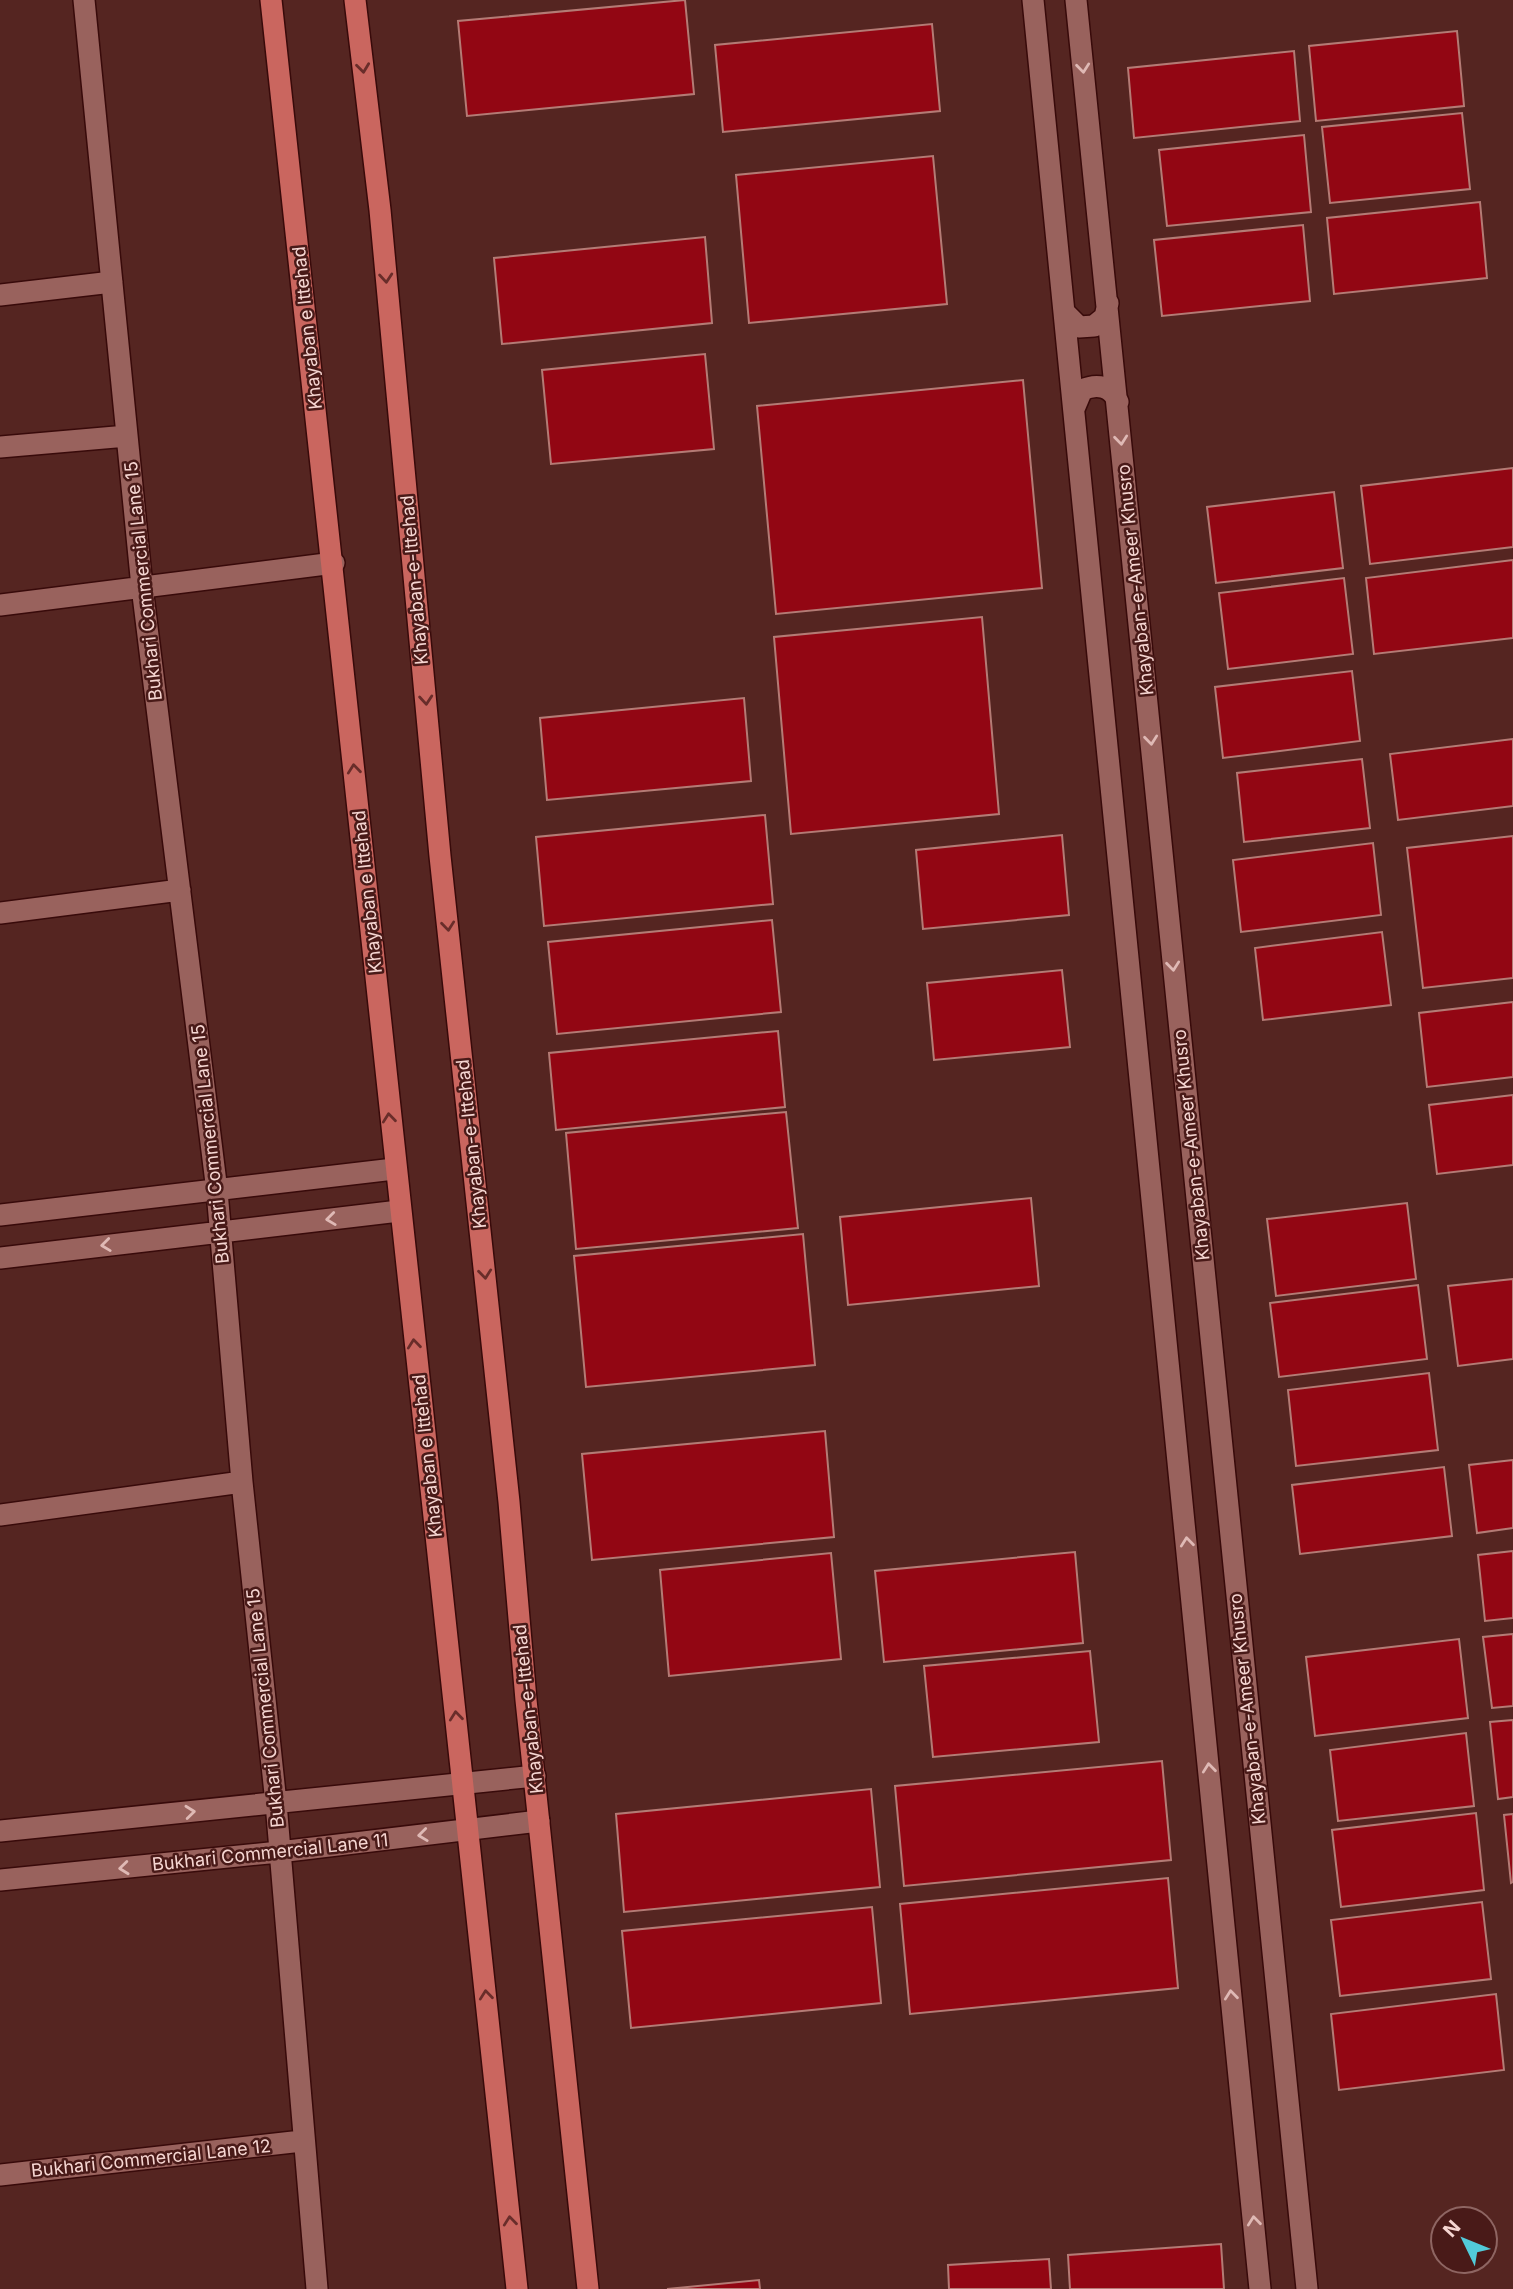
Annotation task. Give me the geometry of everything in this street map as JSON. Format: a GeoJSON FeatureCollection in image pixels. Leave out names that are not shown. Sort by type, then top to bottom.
{"type":"FeatureCollection","features":[{"type":"Feature","properties":{"kind":"main road","name":"Khayaban e Ittehad"},"geometry":{"type":"LineString","coordinates":[[271,0],[334,563],[394,1169],[464,1784]]}},
{"type":"Feature","properties":{"kind":"main road","name":"Khayaban-e-Ittehad"},"geometry":{"type":"LineString","coordinates":[[355,0],[381,224],[440,856],[509,1502],[588,2289]]}},
{"type":"Feature","properties":{"kind":"main road"},"geometry":{"type":"LineString","coordinates":[[464,1784],[517,2289]]}},
{"type":"Feature","properties":{"kind":"street","name":"Bukhari Commercial Lane 15"},"geometry":{"type":"LineString","coordinates":[[84,0],[142,587],[217,1191],[242,1482],[276,1803],[302,2141],[317,2289]]}},
{"type":"Feature","properties":{"kind":"street"},"geometry":{"type":"LineString","coordinates":[[1033,0],[1260,2289]]}},
{"type":"Feature","properties":{"kind":"street","name":"Khayaban-e-Ameer Khusro"},"geometry":{"type":"LineString","coordinates":[[1076,0],[1307,2289]]}},
{"type":"Feature","properties":{"kind":"street"},"geometry":{"type":"LineString","coordinates":[[0,295],[112,282]]}},
{"type":"Feature","properties":{"kind":"street"},"geometry":{"type":"LineString","coordinates":[[1064,312],[1079,327],[1094,326],[1105,317],[1108,303]]}},
{"type":"Feature","properties":{"kind":"street"},"geometry":{"type":"LineString","coordinates":[[1074,410],[1082,390],[1097,385],[1110,390],[1118,402]]}},
{"type":"Feature","properties":{"kind":"street"},"geometry":{"type":"LineString","coordinates":[[0,447],[127,436]]}},
{"type":"Feature","properties":{"kind":"street"},"geometry":{"type":"LineString","coordinates":[[0,605],[334,563]]}},
{"type":"Feature","properties":{"kind":"street"},"geometry":{"type":"LineString","coordinates":[[0,913],[180,890]]}},
{"type":"Feature","properties":{"kind":"street"},"geometry":{"type":"LineString","coordinates":[[0,1215],[394,1169]]}},
{"type":"Feature","properties":{"kind":"street"},"geometry":{"type":"LineString","coordinates":[[0,1258],[399,1211]]}},
{"type":"Feature","properties":{"kind":"street"},"geometry":{"type":"LineString","coordinates":[[0,1515],[242,1482]]}},
{"type":"Feature","properties":{"kind":"street"},"geometry":{"type":"LineString","coordinates":[[0,1831],[535,1776]]}},
{"type":"Feature","properties":{"kind":"street","name":"Bukhari Commercial Lane 11"},"geometry":{"type":"LineString","coordinates":[[0,1880],[279,1852],[539,1821]]}},
{"type":"Feature","properties":{"kind":"street","name":"Bukhari Commercial Lane 12"},"geometry":{"type":"LineString","coordinates":[[0,2175],[302,2141]]}},
{"type":"Feature","properties":{"kind":"building"},"geometry":{"type":"Polygon","coordinates":[[[685,0],[694,94],[467,116],[458,21],[685,0]]]}},
{"type":"Feature","properties":{"kind":"building"},"geometry":{"type":"Polygon","coordinates":[[[932,24],[940,111],[723,132],[715,45],[932,24]]]}},
{"type":"Feature","properties":{"kind":"building"},"geometry":{"type":"Polygon","coordinates":[[[1457,31],[1464,106],[1316,121],[1309,46],[1457,31]]]}},
{"type":"Feature","properties":{"kind":"building"},"geometry":{"type":"Polygon","coordinates":[[[1294,51],[1300,121],[1134,138],[1128,68],[1294,51]]]}},
{"type":"Feature","properties":{"kind":"building"},"geometry":{"type":"Polygon","coordinates":[[[1462,113],[1470,189],[1330,203],[1322,127],[1462,113]]]}},
{"type":"Feature","properties":{"kind":"building"},"geometry":{"type":"Polygon","coordinates":[[[1304,135],[1311,212],[1167,226],[1159,150],[1304,135]]]}},
{"type":"Feature","properties":{"kind":"building"},"geometry":{"type":"Polygon","coordinates":[[[933,156],[947,304],[749,323],[736,175],[933,156]]]}},
{"type":"Feature","properties":{"kind":"building"},"geometry":{"type":"Polygon","coordinates":[[[1480,202],[1487,278],[1334,294],[1327,218],[1480,202]]]}},
{"type":"Feature","properties":{"kind":"building"},"geometry":{"type":"Polygon","coordinates":[[[1303,225],[1310,301],[1162,316],[1154,240],[1303,225]]]}},
{"type":"Feature","properties":{"kind":"building"},"geometry":{"type":"Polygon","coordinates":[[[705,237],[712,323],[502,344],[494,258],[705,237]]]}},
{"type":"Feature","properties":{"kind":"building"},"geometry":{"type":"Polygon","coordinates":[[[705,354],[714,449],[551,464],[542,370],[705,354]]]}},
{"type":"Feature","properties":{"kind":"building"},"geometry":{"type":"Polygon","coordinates":[[[1023,380],[1042,588],[776,614],[757,406],[1023,380]]]}},
{"type":"Feature","properties":{"kind":"building"},"geometry":{"type":"Polygon","coordinates":[[[1513,468],[1513,547],[1370,564],[1361,486],[1513,468]]]}},
{"type":"Feature","properties":{"kind":"building"},"geometry":{"type":"Polygon","coordinates":[[[1334,492],[1343,568],[1216,583],[1207,507],[1334,492]]]}},
{"type":"Feature","properties":{"kind":"building"},"geometry":{"type":"Polygon","coordinates":[[[1513,560],[1513,638],[1374,654],[1366,578],[1513,560]]]}},
{"type":"Feature","properties":{"kind":"building"},"geometry":{"type":"Polygon","coordinates":[[[1344,578],[1353,654],[1228,669],[1219,593],[1344,578]]]}},
{"type":"Feature","properties":{"kind":"building"},"geometry":{"type":"Polygon","coordinates":[[[982,617],[999,814],[791,834],[774,637],[982,617]]]}},
{"type":"Feature","properties":{"kind":"building"},"geometry":{"type":"Polygon","coordinates":[[[1352,671],[1360,741],[1223,758],[1215,687],[1352,671]]]}},
{"type":"Feature","properties":{"kind":"building"},"geometry":{"type":"Polygon","coordinates":[[[744,698],[751,781],[547,800],[540,718],[744,698]]]}},
{"type":"Feature","properties":{"kind":"building"},"geometry":{"type":"Polygon","coordinates":[[[1513,739],[1513,806],[1398,820],[1390,754],[1513,739]]]}},
{"type":"Feature","properties":{"kind":"building"},"geometry":{"type":"Polygon","coordinates":[[[1362,759],[1370,828],[1244,842],[1237,773],[1362,759]]]}},
{"type":"Feature","properties":{"kind":"building"},"geometry":{"type":"Polygon","coordinates":[[[765,815],[773,904],[544,926],[536,837],[765,815]]]}},
{"type":"Feature","properties":{"kind":"building"},"geometry":{"type":"Polygon","coordinates":[[[1062,835],[1069,915],[923,929],[916,850],[1062,835]]]}},
{"type":"Feature","properties":{"kind":"building"},"geometry":{"type":"Polygon","coordinates":[[[1513,836],[1513,978],[1423,988],[1407,848],[1513,836]]]}},
{"type":"Feature","properties":{"kind":"building"},"geometry":{"type":"Polygon","coordinates":[[[1373,843],[1381,915],[1241,932],[1233,860],[1373,843]]]}},
{"type":"Feature","properties":{"kind":"building"},"geometry":{"type":"Polygon","coordinates":[[[772,920],[781,1012],[557,1034],[548,942],[772,920]]]}},
{"type":"Feature","properties":{"kind":"building"},"geometry":{"type":"Polygon","coordinates":[[[1382,932],[1391,1005],[1263,1020],[1255,948],[1382,932]]]}},
{"type":"Feature","properties":{"kind":"building"},"geometry":{"type":"Polygon","coordinates":[[[1062,970],[1070,1047],[934,1060],[927,983],[1062,970]]]}},
{"type":"Feature","properties":{"kind":"building"},"geometry":{"type":"Polygon","coordinates":[[[1513,1002],[1513,1077],[1427,1087],[1419,1013],[1513,1002]]]}},
{"type":"Feature","properties":{"kind":"building"},"geometry":{"type":"Polygon","coordinates":[[[778,1031],[785,1107],[556,1130],[549,1053],[778,1031]]]}},
{"type":"Feature","properties":{"kind":"building"},"geometry":{"type":"Polygon","coordinates":[[[1513,1095],[1513,1165],[1437,1174],[1429,1105],[1513,1095]]]}},
{"type":"Feature","properties":{"kind":"building"},"geometry":{"type":"Polygon","coordinates":[[[786,1112],[798,1228],[576,1249],[566,1133],[786,1112]]]}},
{"type":"Feature","properties":{"kind":"building"},"geometry":{"type":"Polygon","coordinates":[[[1031,1198],[1039,1286],[848,1305],[840,1217],[1031,1198]]]}},
{"type":"Feature","properties":{"kind":"building"},"geometry":{"type":"Polygon","coordinates":[[[1407,1203],[1416,1279],[1276,1296],[1267,1219],[1407,1203]]]}},
{"type":"Feature","properties":{"kind":"building"},"geometry":{"type":"Polygon","coordinates":[[[803,1234],[815,1365],[586,1387],[574,1256],[803,1234]]]}},
{"type":"Feature","properties":{"kind":"building"},"geometry":{"type":"Polygon","coordinates":[[[1513,1279],[1513,1359],[1458,1366],[1448,1286],[1513,1279]]]}},
{"type":"Feature","properties":{"kind":"building"},"geometry":{"type":"Polygon","coordinates":[[[1418,1285],[1427,1359],[1279,1377],[1270,1303],[1418,1285]]]}},
{"type":"Feature","properties":{"kind":"building"},"geometry":{"type":"Polygon","coordinates":[[[1429,1373],[1438,1450],[1296,1466],[1288,1390],[1429,1373]]]}},
{"type":"Feature","properties":{"kind":"building"},"geometry":{"type":"Polygon","coordinates":[[[825,1431],[834,1537],[592,1560],[582,1454],[825,1431]]]}},
{"type":"Feature","properties":{"kind":"building"},"geometry":{"type":"Polygon","coordinates":[[[1513,1460],[1513,1528],[1477,1533],[1469,1465],[1513,1460]]]}},
{"type":"Feature","properties":{"kind":"building"},"geometry":{"type":"Polygon","coordinates":[[[1444,1467],[1452,1536],[1300,1554],[1292,1485],[1444,1467]]]}},
{"type":"Feature","properties":{"kind":"building"},"geometry":{"type":"Polygon","coordinates":[[[1513,1551],[1513,1618],[1485,1621],[1478,1555],[1513,1551]]]}},
{"type":"Feature","properties":{"kind":"building"},"geometry":{"type":"Polygon","coordinates":[[[1075,1552],[1083,1643],[884,1662],[875,1571],[1075,1552]]]}},
{"type":"Feature","properties":{"kind":"building"},"geometry":{"type":"Polygon","coordinates":[[[831,1553],[841,1659],[669,1676],[660,1570],[831,1553]]]}},
{"type":"Feature","properties":{"kind":"building"},"geometry":{"type":"Polygon","coordinates":[[[1513,1634],[1513,1706],[1492,1708],[1483,1637],[1513,1634]]]}},
{"type":"Feature","properties":{"kind":"building"},"geometry":{"type":"Polygon","coordinates":[[[1459,1639],[1468,1718],[1315,1736],[1306,1657],[1459,1639]]]}},
{"type":"Feature","properties":{"kind":"building"},"geometry":{"type":"Polygon","coordinates":[[[1090,1651],[1099,1742],[933,1757],[924,1666],[1090,1651]]]}},
{"type":"Feature","properties":{"kind":"building"},"geometry":{"type":"Polygon","coordinates":[[[1513,1720],[1513,1797],[1498,1799],[1490,1722],[1513,1720]]]}},
{"type":"Feature","properties":{"kind":"building"},"geometry":{"type":"Polygon","coordinates":[[[1466,1733],[1474,1806],[1338,1821],[1330,1750],[1466,1733]]]}},
{"type":"Feature","properties":{"kind":"building"},"geometry":{"type":"Polygon","coordinates":[[[1162,1761],[1171,1860],[904,1886],[895,1786],[1162,1761]]]}},
{"type":"Feature","properties":{"kind":"building"},"geometry":{"type":"Polygon","coordinates":[[[871,1789],[880,1887],[624,1912],[616,1814],[871,1789]]]}},
{"type":"Feature","properties":{"kind":"building"},"geometry":{"type":"Polygon","coordinates":[[[1476,1813],[1484,1890],[1341,1907],[1332,1830],[1476,1813]]]}},
{"type":"Feature","properties":{"kind":"building"},"geometry":{"type":"Polygon","coordinates":[[[1513,1814],[1513,1882],[1511,1883],[1504,1815],[1513,1814]]]}},
{"type":"Feature","properties":{"kind":"building"},"geometry":{"type":"Polygon","coordinates":[[[1168,1878],[1178,1988],[910,2014],[900,1904],[1168,1878]]]}},
{"type":"Feature","properties":{"kind":"building"},"geometry":{"type":"Polygon","coordinates":[[[1482,1902],[1491,1979],[1340,1996],[1331,1920],[1482,1902]]]}},
{"type":"Feature","properties":{"kind":"building"},"geometry":{"type":"Polygon","coordinates":[[[872,1907],[881,2003],[631,2028],[622,1931],[872,1907]]]}},
{"type":"Feature","properties":{"kind":"building"},"geometry":{"type":"Polygon","coordinates":[[[1496,1994],[1504,2070],[1339,2090],[1331,2014],[1496,1994]]]}},
{"type":"Feature","properties":{"kind":"building"},"geometry":{"type":"Polygon","coordinates":[[[1221,2244],[1224,2289],[1070,2289],[1068,2255],[1221,2244]]]}},
{"type":"Feature","properties":{"kind":"building"},"geometry":{"type":"Polygon","coordinates":[[[1049,2259],[1051,2289],[949,2289],[948,2265],[1049,2259]]]}},
{"type":"Feature","properties":{"kind":"building"},"geometry":{"type":"Polygon","coordinates":[[[759,2280],[760,2289],[667,2289],[759,2280]]]}}]}
